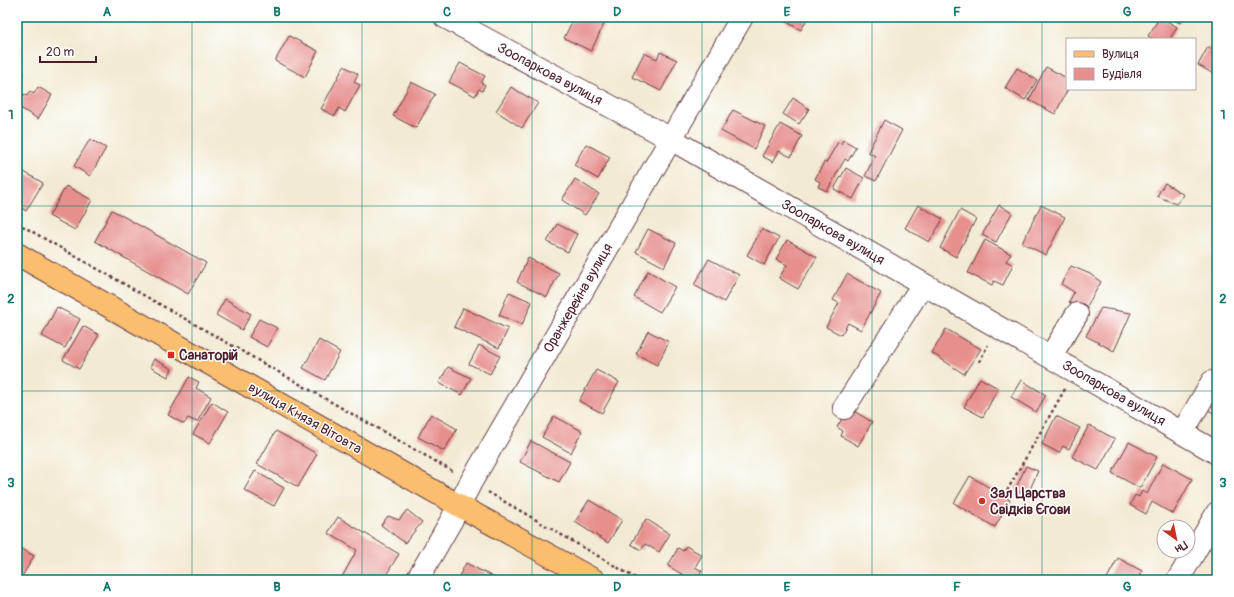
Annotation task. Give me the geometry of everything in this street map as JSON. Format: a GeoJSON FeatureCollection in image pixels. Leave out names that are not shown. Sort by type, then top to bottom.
{"type":"FeatureCollection","features":[{"type":"Feature","properties":{"kind":"main road","name":"вулиця Князя Вітовта"},"geometry":{"type":"LineString","coordinates":[[17,254],[458,505],[594,580]]}},
{"type":"Feature","properties":{"kind":"street","name":"Зоопаркова вулиця"},"geometry":{"type":"LineString","coordinates":[[445,17],[671,139],[1217,453]]}},
{"type":"Feature","properties":{"kind":"street","name":"Оранжерейна вулиця"},"geometry":{"type":"LineString","coordinates":[[417,580],[451,521],[471,482],[742,17]]}},
{"type":"Feature","properties":{"kind":"street"},"geometry":{"type":"LineString","coordinates":[[844,408],[923,284]]}},
{"type":"Feature","properties":{"kind":"street"},"geometry":{"type":"LineString","coordinates":[[1050,357],[1077,314]]}},
{"type":"Feature","properties":{"kind":"street"},"geometry":{"type":"LineString","coordinates":[[1182,433],[1212,382]]}},
{"type":"Feature","properties":{"kind":"street"},"geometry":{"type":"LineString","coordinates":[[1178,580],[1217,512]]}},
{"type":"Feature","properties":{"kind":"path"},"geometry":{"type":"LineString","coordinates":[[17,223],[471,482],[639,580]]}},
{"type":"Feature","properties":{"kind":"path"},"geometry":{"type":"LineString","coordinates":[[1004,496],[1075,371]]}},
{"type":"Feature","properties":{"kind":"building"},"geometry":{"type":"Polygon","coordinates":[[[585,17],[595,17],[605,22],[591,51],[564,38],[573,20],[576,21],[578,18],[584,21],[585,17]]]}},
{"type":"Feature","properties":{"kind":"building"},"geometry":{"type":"Polygon","coordinates":[[[778,17],[808,17],[801,30],[778,17]]]}},
{"type":"Feature","properties":{"kind":"building"},"geometry":{"type":"Polygon","coordinates":[[[1160,17],[1177,27],[1171,38],[1151,38],[1148,36],[1160,17]]]}},
{"type":"Feature","properties":{"kind":"building"},"geometry":{"type":"Polygon","coordinates":[[[1169,17],[1183,17],[1180,23],[1169,17]]]}},
{"type":"Feature","properties":{"kind":"building"},"geometry":{"type":"Polygon","coordinates":[[[289,36],[318,51],[305,77],[275,61],[289,36]]]}},
{"type":"Feature","properties":{"kind":"building"},"geometry":{"type":"Polygon","coordinates":[[[1208,47],[1217,52],[1217,76],[1198,65],[1208,47]]]}},
{"type":"Feature","properties":{"kind":"building"},"geometry":{"type":"Polygon","coordinates":[[[660,52],[677,60],[661,91],[632,77],[644,53],[657,59],[660,52]]]}},
{"type":"Feature","properties":{"kind":"building"},"geometry":{"type":"Polygon","coordinates":[[[460,63],[485,76],[481,83],[485,85],[482,91],[479,89],[475,96],[449,82],[460,63]]]}},
{"type":"Feature","properties":{"kind":"building"},"geometry":{"type":"Polygon","coordinates":[[[344,66],[358,74],[354,82],[360,85],[345,112],[339,108],[335,116],[321,109],[344,66]]]}},
{"type":"Feature","properties":{"kind":"building"},"geometry":{"type":"Polygon","coordinates":[[[1046,67],[1066,77],[1066,90],[1067,90],[1055,114],[1029,100],[1046,67]]]}},
{"type":"Feature","properties":{"kind":"building"},"geometry":{"type":"Polygon","coordinates":[[[17,68],[24,72],[17,85],[17,68]]]}},
{"type":"Feature","properties":{"kind":"building"},"geometry":{"type":"Polygon","coordinates":[[[1017,68],[1037,80],[1025,100],[1005,88],[1017,68]]]}},
{"type":"Feature","properties":{"kind":"building"},"geometry":{"type":"Polygon","coordinates":[[[411,82],[435,94],[416,128],[393,116],[411,82]]]}},
{"type":"Feature","properties":{"kind":"building"},"geometry":{"type":"Polygon","coordinates":[[[38,87],[52,95],[38,119],[17,106],[24,94],[27,96],[30,91],[34,94],[38,87]]]}},
{"type":"Feature","properties":{"kind":"building"},"geometry":{"type":"Polygon","coordinates":[[[511,87],[538,103],[522,128],[496,111],[511,87]]]}},
{"type":"Feature","properties":{"kind":"building"},"geometry":{"type":"Polygon","coordinates":[[[793,98],[809,109],[799,124],[783,114],[793,98]]]}},
{"type":"Feature","properties":{"kind":"building"},"geometry":{"type":"Polygon","coordinates":[[[733,110],[765,126],[754,149],[721,131],[733,110]]]}},
{"type":"Feature","properties":{"kind":"building"},"geometry":{"type":"Polygon","coordinates":[[[884,120],[902,130],[876,181],[865,176],[875,156],[868,152],[884,120]]]}},
{"type":"Feature","properties":{"kind":"building"},"geometry":{"type":"Polygon","coordinates":[[[780,124],[802,136],[791,157],[779,151],[773,162],[762,156],[780,124]]]}},
{"type":"Feature","properties":{"kind":"building"},"geometry":{"type":"Polygon","coordinates":[[[90,139],[106,148],[90,176],[74,166],[90,139]]]}},
{"type":"Feature","properties":{"kind":"building"},"geometry":{"type":"Polygon","coordinates":[[[843,140],[856,147],[848,161],[845,159],[827,191],[818,187],[820,182],[815,179],[824,162],[826,163],[838,142],[841,144],[843,140]]]}},
{"type":"Feature","properties":{"kind":"building"},"geometry":{"type":"Polygon","coordinates":[[[586,144],[610,157],[598,179],[574,165],[586,144]]]}},
{"type":"Feature","properties":{"kind":"building"},"geometry":{"type":"Polygon","coordinates":[[[846,168],[864,178],[853,199],[834,189],[846,168]]]}},
{"type":"Feature","properties":{"kind":"building"},"geometry":{"type":"Polygon","coordinates":[[[19,169],[43,183],[26,211],[17,205],[17,173],[19,169]]]}},
{"type":"Feature","properties":{"kind":"building"},"geometry":{"type":"Polygon","coordinates":[[[575,179],[599,194],[585,215],[562,200],[575,179]]]}},
{"type":"Feature","properties":{"kind":"building"},"geometry":{"type":"Polygon","coordinates":[[[1165,183],[1184,195],[1176,204],[1157,196],[1165,183]]]}},
{"type":"Feature","properties":{"kind":"building"},"geometry":{"type":"Polygon","coordinates":[[[66,186],[92,200],[75,230],[49,216],[66,186]]]}},
{"type":"Feature","properties":{"kind":"building"},"geometry":{"type":"Polygon","coordinates":[[[918,205],[943,219],[929,242],[905,228],[918,205]]]}},
{"type":"Feature","properties":{"kind":"building"},"geometry":{"type":"Polygon","coordinates":[[[999,205],[1012,213],[996,242],[982,235],[999,205]]]}},
{"type":"Feature","properties":{"kind":"building"},"geometry":{"type":"Polygon","coordinates":[[[1041,205],[1065,217],[1046,255],[1022,243],[1041,205]]]}},
{"type":"Feature","properties":{"kind":"building"},"geometry":{"type":"Polygon","coordinates":[[[112,210],[206,263],[188,294],[95,241],[112,210]]]}},
{"type":"Feature","properties":{"kind":"building"},"geometry":{"type":"Polygon","coordinates":[[[960,210],[976,219],[956,257],[940,248],[960,210]]]}},
{"type":"Feature","properties":{"kind":"building"},"geometry":{"type":"Polygon","coordinates":[[[557,224],[577,234],[568,252],[547,242],[557,224]]]}},
{"type":"Feature","properties":{"kind":"building"},"geometry":{"type":"Polygon","coordinates":[[[648,229],[676,243],[664,267],[636,252],[648,229]]]}},
{"type":"Feature","properties":{"kind":"building"},"geometry":{"type":"Polygon","coordinates":[[[762,229],[779,238],[764,265],[747,255],[762,229]]]}},
{"type":"Feature","properties":{"kind":"building"},"geometry":{"type":"Polygon","coordinates":[[[787,240],[817,257],[798,289],[779,278],[787,265],[776,259],[787,240]]]}},
{"type":"Feature","properties":{"kind":"building"},"geometry":{"type":"Polygon","coordinates":[[[985,240],[1011,254],[1006,261],[1013,265],[1003,285],[994,281],[992,285],[968,273],[985,240]]]}},
{"type":"Feature","properties":{"kind":"building"},"geometry":{"type":"Polygon","coordinates":[[[528,258],[559,273],[547,297],[517,282],[528,258]]]}},
{"type":"Feature","properties":{"kind":"building"},"geometry":{"type":"Polygon","coordinates":[[[709,259],[739,275],[724,302],[694,285],[709,259]]]}},
{"type":"Feature","properties":{"kind":"building"},"geometry":{"type":"Polygon","coordinates":[[[1071,266],[1090,274],[1101,282],[1083,313],[1069,302],[1074,292],[1061,284],[1071,266]]]}},
{"type":"Feature","properties":{"kind":"building"},"geometry":{"type":"Polygon","coordinates":[[[648,271],[675,287],[660,312],[634,297],[648,271]]]}},
{"type":"Feature","properties":{"kind":"building"},"geometry":{"type":"Polygon","coordinates":[[[847,274],[881,293],[861,330],[848,323],[841,335],[826,327],[839,303],[833,300],[847,274]]]}},
{"type":"Feature","properties":{"kind":"building"},"geometry":{"type":"Polygon","coordinates":[[[509,292],[532,302],[522,325],[499,315],[509,292]]]}},
{"type":"Feature","properties":{"kind":"building"},"geometry":{"type":"Polygon","coordinates":[[[225,299],[251,314],[242,330],[216,315],[225,299]]]}},
{"type":"Feature","properties":{"kind":"building"},"geometry":{"type":"Polygon","coordinates":[[[57,307],[80,319],[65,348],[42,336],[57,307]]]}},
{"type":"Feature","properties":{"kind":"building"},"geometry":{"type":"Polygon","coordinates":[[[463,308],[508,329],[499,348],[454,327],[463,308]]]}},
{"type":"Feature","properties":{"kind":"building"},"geometry":{"type":"Polygon","coordinates":[[[1101,308],[1131,313],[1114,351],[1086,336],[1101,308]]]}},
{"type":"Feature","properties":{"kind":"building"},"geometry":{"type":"Polygon","coordinates":[[[259,319],[277,328],[267,347],[249,337],[259,319]]]}},
{"type":"Feature","properties":{"kind":"building"},"geometry":{"type":"Polygon","coordinates":[[[83,326],[99,335],[79,369],[63,360],[83,326]]]}},
{"type":"Feature","properties":{"kind":"building"},"geometry":{"type":"Polygon","coordinates":[[[946,329],[981,349],[964,374],[932,353],[946,329]]]}},
{"type":"Feature","properties":{"kind":"building"},"geometry":{"type":"Polygon","coordinates":[[[648,331],[669,342],[657,365],[636,354],[648,331]]]}},
{"type":"Feature","properties":{"kind":"building"},"geometry":{"type":"Polygon","coordinates":[[[319,340],[340,352],[325,380],[303,368],[319,340]]]}},
{"type":"Feature","properties":{"kind":"building"},"geometry":{"type":"Polygon","coordinates":[[[479,345],[500,356],[490,374],[469,364],[479,345]]]}},
{"type":"Feature","properties":{"kind":"building"},"geometry":{"type":"Polygon","coordinates":[[[154,359],[172,369],[168,377],[150,367],[154,359]]]}},
{"type":"Feature","properties":{"kind":"building"},"geometry":{"type":"Polygon","coordinates":[[[448,367],[471,378],[462,395],[439,383],[448,367]]]}},
{"type":"Feature","properties":{"kind":"building"},"geometry":{"type":"Polygon","coordinates":[[[596,370],[619,382],[602,413],[579,401],[596,370]]]}},
{"type":"Feature","properties":{"kind":"building"},"geometry":{"type":"Polygon","coordinates":[[[189,377],[199,382],[196,388],[211,397],[197,422],[188,418],[184,424],[168,415],[189,377]]]}},
{"type":"Feature","properties":{"kind":"building"},"geometry":{"type":"Polygon","coordinates":[[[980,378],[998,388],[983,417],[964,407],[980,378]]]}},
{"type":"Feature","properties":{"kind":"building"},"geometry":{"type":"Polygon","coordinates":[[[1021,380],[1046,395],[1036,412],[1011,397],[1021,380]]]}},
{"type":"Feature","properties":{"kind":"building"},"geometry":{"type":"Polygon","coordinates":[[[1217,384],[1217,415],[1203,407],[1217,384]]]}},
{"type":"Feature","properties":{"kind":"building"},"geometry":{"type":"Polygon","coordinates":[[[212,402],[228,412],[210,443],[193,434],[212,402]]]}},
{"type":"Feature","properties":{"kind":"building"},"geometry":{"type":"Polygon","coordinates":[[[849,408],[872,422],[858,446],[841,436],[843,431],[837,427],[849,408]]]}},
{"type":"Feature","properties":{"kind":"building"},"geometry":{"type":"Polygon","coordinates":[[[431,414],[457,429],[444,451],[418,437],[431,414]]]}},
{"type":"Feature","properties":{"kind":"building"},"geometry":{"type":"Polygon","coordinates":[[[554,416],[582,431],[571,453],[542,437],[554,416]]]}},
{"type":"Feature","properties":{"kind":"building"},"geometry":{"type":"Polygon","coordinates":[[[1056,416],[1080,428],[1069,449],[1063,446],[1059,453],[1042,444],[1056,416]]]}},
{"type":"Feature","properties":{"kind":"building"},"geometry":{"type":"Polygon","coordinates":[[[1089,425],[1115,439],[1098,470],[1072,457],[1089,425]]]}},
{"type":"Feature","properties":{"kind":"building"},"geometry":{"type":"Polygon","coordinates":[[[276,431],[317,454],[298,487],[257,464],[276,431]]]}},
{"type":"Feature","properties":{"kind":"building"},"geometry":{"type":"Polygon","coordinates":[[[531,441],[570,462],[559,482],[520,462],[531,441]]]}},
{"type":"Feature","properties":{"kind":"building"},"geometry":{"type":"Polygon","coordinates":[[[1129,442],[1157,457],[1140,488],[1112,473],[1129,442]]]}},
{"type":"Feature","properties":{"kind":"building"},"geometry":{"type":"Polygon","coordinates":[[[1163,463],[1192,479],[1173,514],[1152,502],[1146,514],[1130,505],[1135,495],[1139,497],[1142,491],[1147,494],[1163,463]]]}},
{"type":"Feature","properties":{"kind":"building"},"geometry":{"type":"Polygon","coordinates":[[[1026,466],[1038,471],[1027,496],[1015,490],[1026,466]]]}},
{"type":"Feature","properties":{"kind":"building"},"geometry":{"type":"Polygon","coordinates":[[[255,471],[284,488],[274,506],[244,490],[255,471]]]}},
{"type":"Feature","properties":{"kind":"building"},"geometry":{"type":"Polygon","coordinates":[[[970,476],[1010,500],[995,527],[954,503],[970,476]]]}},
{"type":"Feature","properties":{"kind":"building"},"geometry":{"type":"Polygon","coordinates":[[[589,500],[622,520],[608,543],[575,522],[589,500]]]}},
{"type":"Feature","properties":{"kind":"building"},"geometry":{"type":"Polygon","coordinates":[[[407,510],[422,522],[405,543],[381,525],[388,516],[399,520],[407,510]]]}},
{"type":"Feature","properties":{"kind":"building"},"geometry":{"type":"Polygon","coordinates":[[[338,517],[399,554],[383,580],[347,580],[342,577],[357,550],[328,533],[338,517]]]}},
{"type":"Feature","properties":{"kind":"building"},"geometry":{"type":"Polygon","coordinates":[[[646,519],[670,534],[659,552],[645,544],[641,550],[631,544],[646,519]]]}},
{"type":"Feature","properties":{"kind":"building"},"geometry":{"type":"Polygon","coordinates":[[[17,546],[34,556],[20,580],[17,580],[17,546]]]}},
{"type":"Feature","properties":{"kind":"building"},"geometry":{"type":"Polygon","coordinates":[[[686,546],[702,555],[695,567],[702,571],[697,580],[683,580],[685,576],[668,566],[678,548],[683,551],[686,546]]]}},
{"type":"Feature","properties":{"kind":"building"},"geometry":{"type":"Polygon","coordinates":[[[1118,558],[1142,571],[1137,580],[1106,580],[1118,558]]]}},
{"type":"Feature","properties":{"kind":"building"},"geometry":{"type":"Polygon","coordinates":[[[466,563],[499,580],[457,580],[466,563]]]}},
{"type":"Feature","properties":{"kind":"place","name":"Санаторій"},"geometry":{"type":"Point","coordinates":[171,355]}},
{"type":"Feature","properties":{"kind":"place","name":"Зал Царства Свідків Єгови"},"geometry":{"type":"Point","coordinates":[982,501]}}]}
